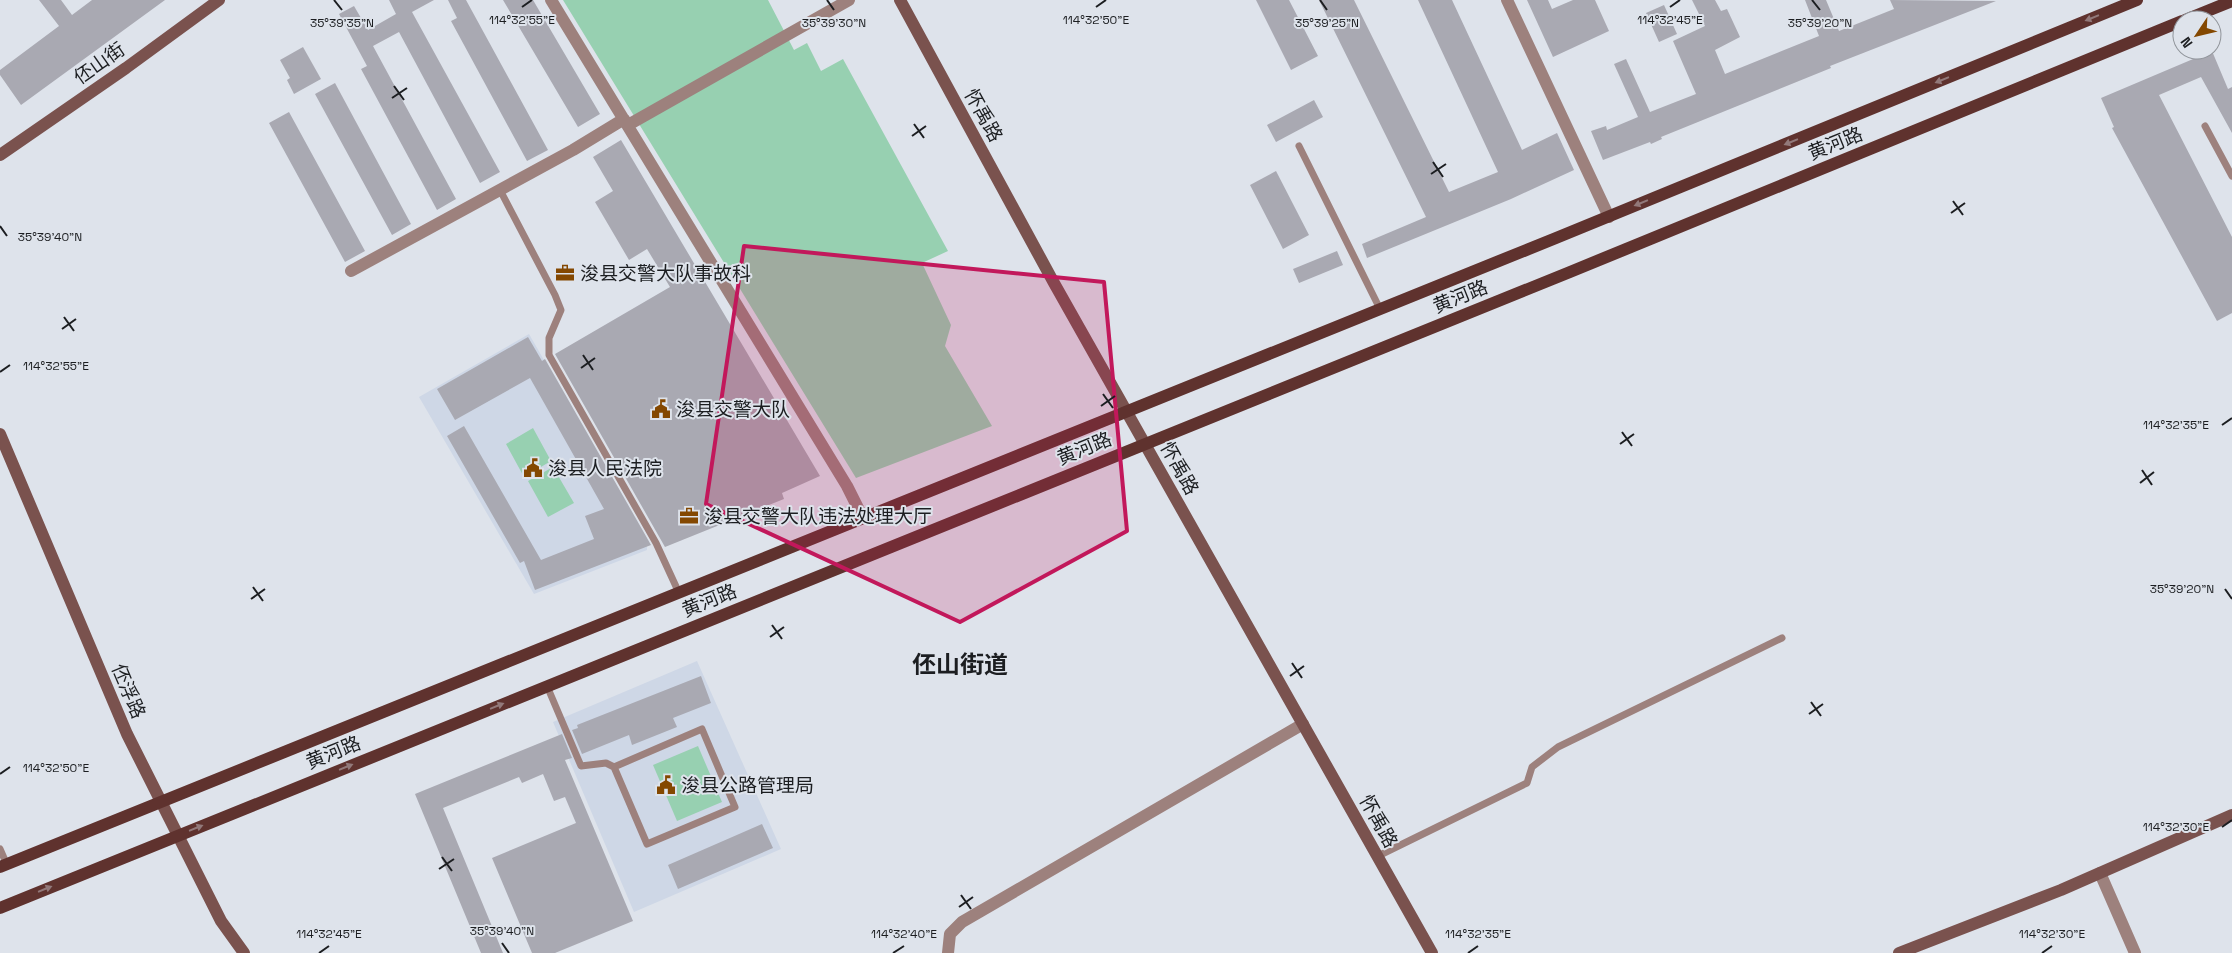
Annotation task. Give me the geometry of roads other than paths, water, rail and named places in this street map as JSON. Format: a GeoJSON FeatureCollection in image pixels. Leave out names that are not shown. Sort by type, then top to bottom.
{"type":"FeatureCollection","features":[{"type":"Feature","properties":{"kind":"main road","name":"黄河路"},"geometry":{"type":"LineString","coordinates":[[3,866],[1380,310],[2137,0]]}},
{"type":"Feature","properties":{"kind":"main road","name":"黄河路"},"geometry":{"type":"LineString","coordinates":[[2216,10],[2231,5]]}},
{"type":"Feature","properties":{"kind":"main road","name":"黄河路"},"geometry":{"type":"LineString","coordinates":[[0,908],[2172,25]]}},
{"type":"Feature","properties":{"kind":"street","name":"伾山街"},"geometry":{"type":"LineString","coordinates":[[0,155],[126,68],[219,0]]}},
{"type":"Feature","properties":{"kind":"street"},"geometry":{"type":"LineString","coordinates":[[552,0],[847,486],[863,518]]}},
{"type":"Feature","properties":{"kind":"street"},"geometry":{"type":"LineString","coordinates":[[351,271],[849,0]]}},
{"type":"Feature","properties":{"kind":"street","name":"怀禹路"},"geometry":{"type":"LineString","coordinates":[[900,0],[1054,283],[1432,953]]}},
{"type":"Feature","properties":{"kind":"street"},"geometry":{"type":"LineString","coordinates":[[1507,0],[1609,217]]}},
{"type":"Feature","properties":{"kind":"street","name":"伾浮路"},"geometry":{"type":"LineString","coordinates":[[0,434],[127,734],[221,922],[244,953]]}},
{"type":"Feature","properties":{"kind":"street"},"geometry":{"type":"LineString","coordinates":[[948,953],[950,934],[962,922],[1303,724]]}},
{"type":"Feature","properties":{"kind":"street"},"geometry":{"type":"LineString","coordinates":[[1899,953],[2100,873],[2232,815]]}},
{"type":"Feature","properties":{"kind":"street"},"geometry":{"type":"LineString","coordinates":[[2100,873],[2135,953]]}},
{"type":"Feature","properties":{"kind":"lane"},"geometry":{"type":"LineString","coordinates":[[2205,126],[2232,176]]}},
{"type":"Feature","properties":{"kind":"lane"},"geometry":{"type":"LineString","coordinates":[[1299,146],[1380,310]]}},
{"type":"Feature","properties":{"kind":"lane"},"geometry":{"type":"LineString","coordinates":[[500,190],[561,310],[549,338],[549,355],[656,543],[680,593]]}},
{"type":"Feature","properties":{"kind":"lane"},"geometry":{"type":"LineString","coordinates":[[1378,856],[1527,783],[1532,766],[1558,747],[1782,638]]}},
{"type":"Feature","properties":{"kind":"lane"},"geometry":{"type":"LineString","coordinates":[[547,686],[581,766],[606,762],[614,767],[647,844],[735,807],[702,729],[614,767]]}},
{"type":"Feature","properties":{"kind":"lane"},"geometry":{"type":"LineString","coordinates":[[0,849],[3,866]]}},
{"type":"Feature","properties":{"kind":"place","name":"浚县交警大队事故科"},"geometry":{"type":"Point","coordinates":[565,273]}},
{"type":"Feature","properties":{"kind":"place","name":"浚县交警大队"},"geometry":{"type":"Point","coordinates":[661,409]}},
{"type":"Feature","properties":{"kind":"place","name":"浚县人民法院"},"geometry":{"type":"Point","coordinates":[533,468]}},
{"type":"Feature","properties":{"kind":"place","name":"浚县交警大队违法处理大厅"},"geometry":{"type":"Point","coordinates":[689,516]}},
{"type":"Feature","properties":{"kind":"place","name":"浚县公路管理局"},"geometry":{"type":"Point","coordinates":[666,785]}},
{"type":"Feature","properties":{"kind":"district","name":"伾山街道"},"geometry":{"type":"Point","coordinates":[960,665]}}]}
